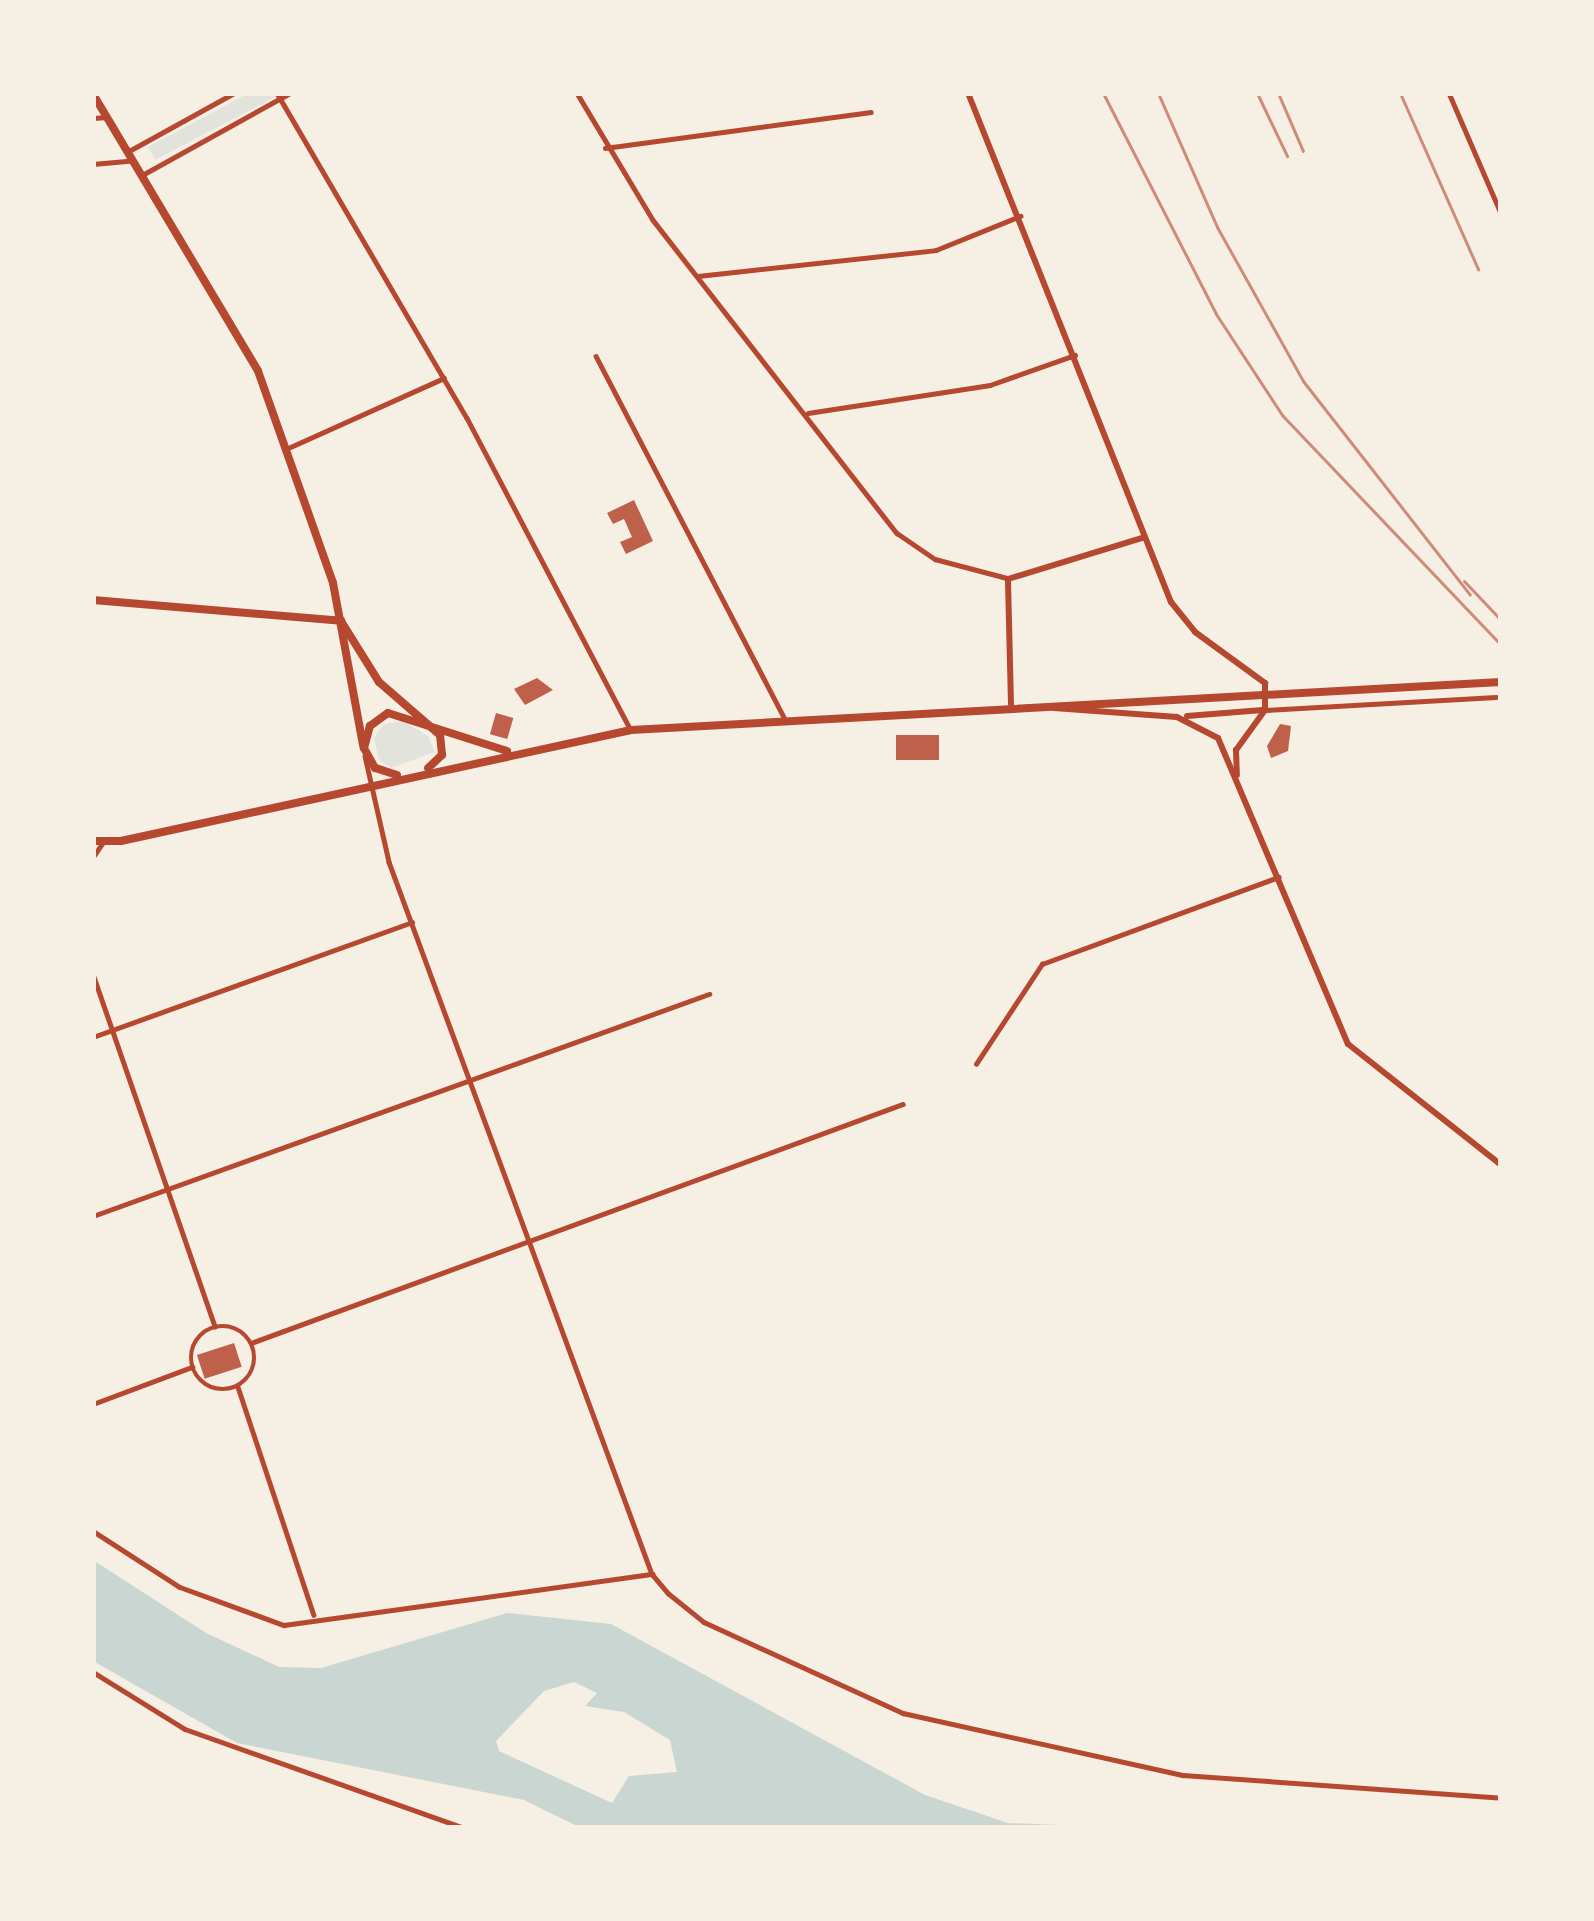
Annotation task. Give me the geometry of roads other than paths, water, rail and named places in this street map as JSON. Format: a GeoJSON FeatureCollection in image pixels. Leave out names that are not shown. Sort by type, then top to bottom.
{"type":"FeatureCollection","features":[{"type":"Feature","properties":{"kind":"main road"},"geometry":{"type":"LineString","coordinates":[[93,94],[234,321],[286,449],[341,621],[364,748],[377,770],[411,775],[442,753],[426,722],[379,682],[341,621]]}},
{"type":"Feature","properties":{"kind":"main road"},"geometry":{"type":"LineString","coordinates":[[93,601],[341,621]]}},
{"type":"Feature","properties":{"kind":"main road"},"geometry":{"type":"LineString","coordinates":[[98,842],[631,730],[1033,702],[1501,682]]}},
{"type":"Feature","properties":{"kind":"main road"},"geometry":{"type":"LineString","coordinates":[[364,748],[372,724],[388,713],[512,752]]}},
{"type":"Feature","properties":{"kind":"street"},"geometry":{"type":"LineString","coordinates":[[129,151],[234,93]]}},
{"type":"Feature","properties":{"kind":"street"},"geometry":{"type":"LineString","coordinates":[[144,174],[290,93]]}},
{"type":"Feature","properties":{"kind":"street"},"geometry":{"type":"LineString","coordinates":[[577,93],[605,148],[695,276],[909,545],[1008,579],[1145,537]]}},
{"type":"Feature","properties":{"kind":"street"},"geometry":{"type":"LineString","coordinates":[[968,93],[1145,537],[1184,621],[1263,678],[1264,710],[1244,735],[1237,775]]}},
{"type":"Feature","properties":{"kind":"street"},"geometry":{"type":"LineString","coordinates":[[1449,93],[1501,213]]}},
{"type":"Feature","properties":{"kind":"street"},"geometry":{"type":"LineString","coordinates":[[278,96],[444,378],[631,730]]}},
{"type":"Feature","properties":{"kind":"street"},"geometry":{"type":"LineString","coordinates":[[605,148],[871,112]]}},
{"type":"Feature","properties":{"kind":"street"},"geometry":{"type":"LineString","coordinates":[[93,118],[107,117]]}},
{"type":"Feature","properties":{"kind":"street"},"geometry":{"type":"LineString","coordinates":[[93,164],[136,161]]}},
{"type":"Feature","properties":{"kind":"street"},"geometry":{"type":"LineString","coordinates":[[695,276],[936,250],[1020,216]]}},
{"type":"Feature","properties":{"kind":"street"},"geometry":{"type":"LineString","coordinates":[[808,413],[990,385],[1075,355]]}},
{"type":"Feature","properties":{"kind":"street"},"geometry":{"type":"LineString","coordinates":[[596,356],[784,717]]}},
{"type":"Feature","properties":{"kind":"street"},"geometry":{"type":"LineString","coordinates":[[286,449],[444,378]]}},
{"type":"Feature","properties":{"kind":"street"},"geometry":{"type":"LineString","coordinates":[[1008,579],[1011,704]]}},
{"type":"Feature","properties":{"kind":"street"},"geometry":{"type":"LineString","coordinates":[[1033,702],[1077,714],[1177,717],[1496,697]]}},
{"type":"Feature","properties":{"kind":"street"},"geometry":{"type":"LineString","coordinates":[[1177,717],[1218,737],[1244,735]]}},
{"type":"Feature","properties":{"kind":"street"},"geometry":{"type":"LineString","coordinates":[[1218,737],[1354,1052],[1501,1165]]}},
{"type":"Feature","properties":{"kind":"street"},"geometry":{"type":"LineString","coordinates":[[364,748],[370,785],[412,922],[476,1082],[652,1574],[704,1622],[903,1713],[1183,1775],[1501,1798]]}},
{"type":"Feature","properties":{"kind":"street"},"geometry":{"type":"LineString","coordinates":[[93,857],[98,842]]}},
{"type":"Feature","properties":{"kind":"street"},"geometry":{"type":"LineString","coordinates":[[976,1064],[1042,964],[1278,877]]}},
{"type":"Feature","properties":{"kind":"street"},"geometry":{"type":"LineString","coordinates":[[93,1037],[412,922]]}},
{"type":"Feature","properties":{"kind":"street"},"geometry":{"type":"LineString","coordinates":[[93,974],[215,1327]]}},
{"type":"Feature","properties":{"kind":"street"},"geometry":{"type":"LineString","coordinates":[[93,1216],[476,1082],[709,994]]}},
{"type":"Feature","properties":{"kind":"street"},"geometry":{"type":"LineString","coordinates":[[251,1343],[903,1104]]}},
{"type":"Feature","properties":{"kind":"street"},"geometry":{"type":"LineString","coordinates":[[215,1327],[240,1331],[251,1343],[254,1367],[238,1387],[210,1388],[192,1367],[195,1342],[215,1327]]}},
{"type":"Feature","properties":{"kind":"street"},"geometry":{"type":"LineString","coordinates":[[93,1404],[192,1367]]}},
{"type":"Feature","properties":{"kind":"street"},"geometry":{"type":"LineString","coordinates":[[238,1387],[314,1616]]}},
{"type":"Feature","properties":{"kind":"street"},"geometry":{"type":"LineString","coordinates":[[93,1532],[201,1596],[284,1625],[314,1616],[652,1574]]}},
{"type":"Feature","properties":{"kind":"street"},"geometry":{"type":"LineString","coordinates":[[93,1672],[184,1729],[465,1828]]}},
{"type":"Feature","properties":{"kind":"railway"},"geometry":{"type":"LineString","coordinates":[[1103,93],[1216,314],[1282,415],[1501,645]]}},
{"type":"Feature","properties":{"kind":"railway"},"geometry":{"type":"LineString","coordinates":[[1158,93],[1217,227],[1303,381],[1470,595]]}},
{"type":"Feature","properties":{"kind":"railway"},"geometry":{"type":"LineString","coordinates":[[1257,93],[1287,156]]}},
{"type":"Feature","properties":{"kind":"railway"},"geometry":{"type":"LineString","coordinates":[[1278,93],[1303,151]]}},
{"type":"Feature","properties":{"kind":"railway"},"geometry":{"type":"LineString","coordinates":[[1400,93],[1478,269]]}},
{"type":"Feature","properties":{"kind":"railway"},"geometry":{"type":"LineString","coordinates":[[1464,581],[1500,619]]}}]}
